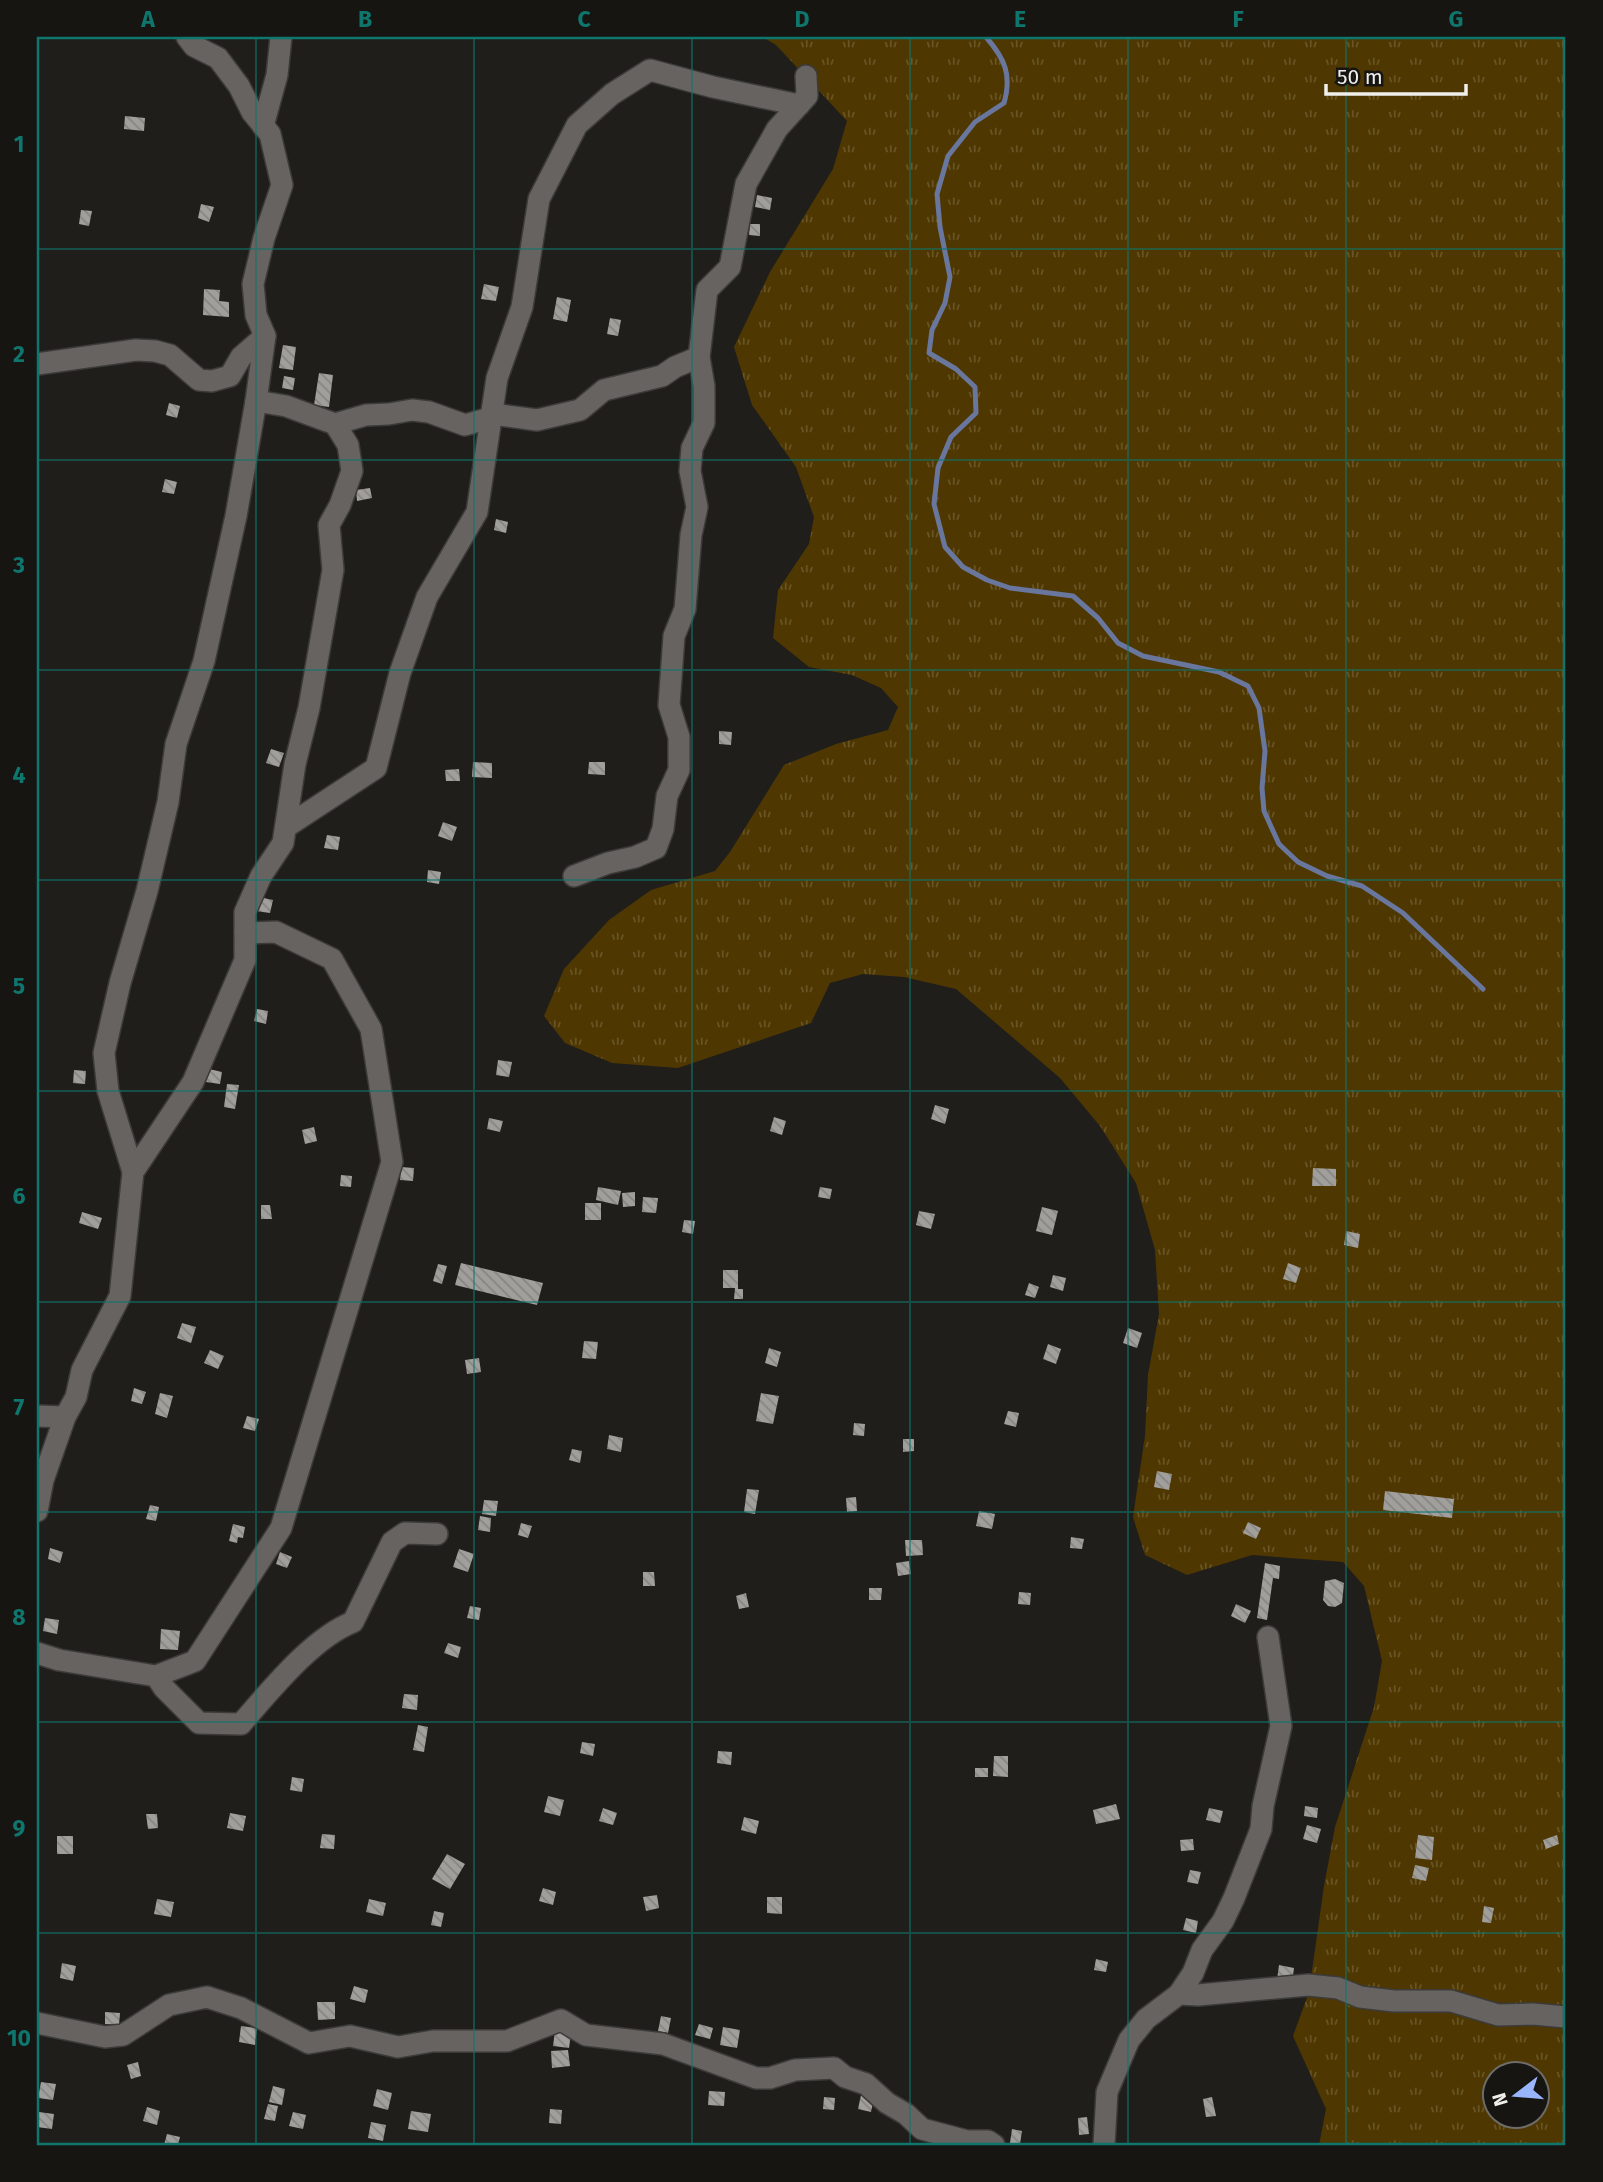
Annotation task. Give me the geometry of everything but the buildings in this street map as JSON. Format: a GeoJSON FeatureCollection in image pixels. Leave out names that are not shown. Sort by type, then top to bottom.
{"type":"FeatureCollection","features":[{"type":"Feature","properties":{"kind":"street"},"geometry":{"type":"LineString","coordinates":[[37,1511],[43,1480],[65,1417],[76,1397],[82,1370],[120,1296],[133,1172],[108,1091],[104,1054],[168,802],[176,744],[204,661],[236,516],[265,337],[256,315],[253,284],[264,238],[282,185],[270,134],[218,58],[194,46],[187,37]]}},
{"type":"Feature","properties":{"kind":"street"},"geometry":{"type":"LineString","coordinates":[[263,126],[277,75],[281,37]]}},
{"type":"Feature","properties":{"kind":"street"},"geometry":{"type":"LineString","coordinates":[[286,827],[376,768],[400,674],[427,597],[477,512],[497,378],[522,307],[539,199],[577,125],[612,94],[650,70],[713,87],[799,105]]}},
{"type":"Feature","properties":{"kind":"street"},"geometry":{"type":"LineString","coordinates":[[574,876],[608,863],[635,858],[656,848],[663,829],[667,796],[679,770],[679,737],[670,705],[674,636],[684,609],[691,535],[697,507],[690,471],[692,448],[704,422],[704,386],[699,357],[707,290],[730,267],[746,184],[778,129],[807,96],[806,76]]}},
{"type":"Feature","properties":{"kind":"street"},"geometry":{"type":"LineString","coordinates":[[37,364],[136,350],[155,351],[170,355],[199,380],[212,381],[229,376],[241,357],[265,337]]}},
{"type":"Feature","properties":{"kind":"street"},"geometry":{"type":"LineString","coordinates":[[256,401],[286,406],[335,424],[366,415],[389,415],[412,410],[429,412],[465,425],[500,415],[537,420],[580,410],[604,390],[662,376],[699,357]]}},
{"type":"Feature","properties":{"kind":"street"},"geometry":{"type":"LineString","coordinates":[[133,1172],[193,1082],[245,960],[245,912],[261,876],[283,843],[295,764],[309,708],[333,570],[329,525],[340,505],[352,471],[348,445],[335,424]]}},
{"type":"Feature","properties":{"kind":"street"},"geometry":{"type":"LineString","coordinates":[[37,1653],[59,1660],[156,1676],[195,1661],[281,1528],[391,1162],[371,1029],[332,959],[276,932],[245,933]]}},
{"type":"Feature","properties":{"kind":"street"},"geometry":{"type":"LineString","coordinates":[[37,1416],[65,1417]]}},
{"type":"Feature","properties":{"kind":"street"},"geometry":{"type":"LineString","coordinates":[[156,1676],[164,1688],[199,1723],[241,1724],[275,1685],[332,1631],[353,1622],[392,1542],[405,1533],[438,1534]]}},
{"type":"Feature","properties":{"kind":"street"},"geometry":{"type":"LineString","coordinates":[[1104,2145],[1107,2092],[1129,2040],[1146,2018],[1179,1994],[1193,1973],[1202,1950],[1223,1921],[1234,1898],[1261,1829],[1263,1806],[1281,1726],[1268,1636]]}},
{"type":"Feature","properties":{"kind":"street"},"geometry":{"type":"LineString","coordinates":[[1179,1994],[1198,1995],[1308,1985],[1338,1988],[1360,1997],[1451,2001],[1498,2015],[1566,2017]]}},
{"type":"Feature","properties":{"kind":"street"},"geometry":{"type":"LineString","coordinates":[[37,2023],[105,2037],[123,2035],[169,2005],[207,1997],[240,2008],[309,2043],[350,2036],[398,2047],[433,2040],[507,2041],[561,2020],[586,2035],[663,2044],[756,2077],[770,2078],[795,2070],[834,2068],[845,2077],[866,2084],[922,2129],[967,2141],[988,2141],[994,2145]]}},
{"type":"Feature","properties":{"kind":"green space"},"geometry":{"type":"Polygon","coordinates":[[[763,37],[1566,37],[1566,2145],[1319,2145],[1326,2109],[1293,2036],[1309,1992],[1335,1827],[1374,1707],[1382,1661],[1364,1586],[1343,1562],[1252,1555],[1187,1575],[1145,1555],[1133,1517],[1145,1436],[1148,1375],[1159,1314],[1155,1250],[1136,1183],[1100,1126],[1060,1078],[956,989],[904,977],[863,974],[830,983],[811,1023],[678,1068],[612,1063],[565,1043],[544,1016],[564,969],[609,920],[651,890],[715,871],[730,852],[784,765],[836,744],[888,730],[898,707],[881,688],[852,675],[809,667],[773,638],[778,590],[809,544],[814,517],[796,467],[752,405],[734,347],[770,272],[833,169],[847,121],[776,45],[763,37]]]}},
{"type":"Feature","properties":{"kind":"waterway"},"geometry":{"type":"LineString","coordinates":[[986,37],[1005,68],[1007,84],[1004,103],[975,122],[948,156],[937,194],[940,227],[950,277],[945,303],[932,330],[929,353],[956,369],[975,387],[976,413],[951,437],[938,468],[934,504],[945,547],[963,567],[987,580],[1010,588],[1073,596],[1098,618],[1118,643],[1143,656],[1219,672],[1248,686],[1259,708],[1265,751],[1262,788],[1264,811],[1279,844],[1298,862],[1327,876],[1362,886],[1403,913],[1483,989]]}}]}
